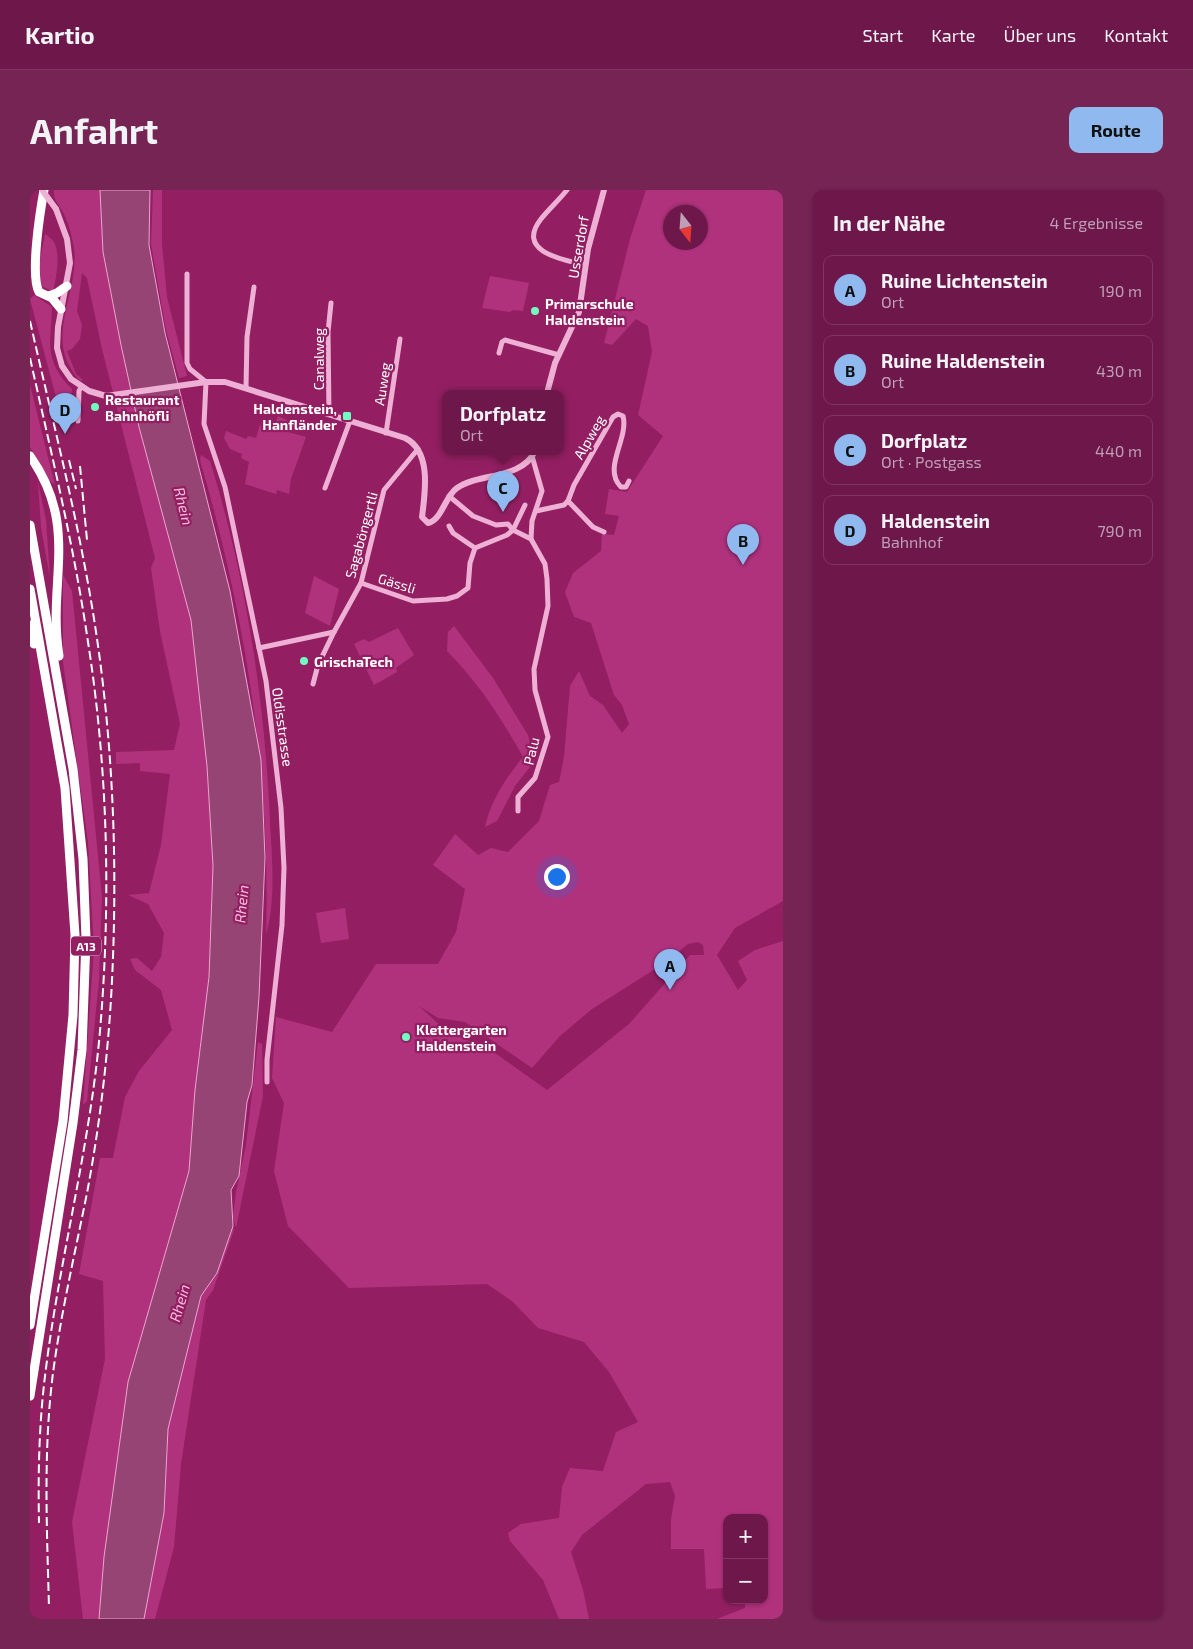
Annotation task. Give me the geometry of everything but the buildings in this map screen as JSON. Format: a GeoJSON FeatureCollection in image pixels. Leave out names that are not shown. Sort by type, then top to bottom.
{"type":"FeatureCollection","features":[{"type":"Feature","properties":{"kind":"highway"},"geometry":{"type":"LineString","coordinates":[[30,245],[42,190]]}},
{"type":"Feature","properties":{"kind":"highway"},"geometry":{"type":"LineString","coordinates":[[42,190],[33,275],[37,290],[49,296],[61,309]]}},
{"type":"Feature","properties":{"kind":"highway"},"geometry":{"type":"LineString","coordinates":[[49,296],[67,286]]}},
{"type":"Feature","properties":{"kind":"highway","name":"A13"},"geometry":{"type":"LineString","coordinates":[[30,456],[51,498],[58,529],[60,559],[56,623],[65,716]]}},
{"type":"Feature","properties":{"kind":"highway","name":"A13"},"geometry":{"type":"LineString","coordinates":[[30,525],[73,769],[83,859],[86,939],[84,1016],[73,1123],[30,1396]]}},
{"type":"Feature","properties":{"kind":"highway","name":"A13"},"geometry":{"type":"LineString","coordinates":[[30,589],[58,734],[66,788],[75,935],[74,994],[63,1121],[30,1325]]}},
{"type":"Feature","properties":{"kind":"highway","name":"A13"},"geometry":{"type":"LineString","coordinates":[[30,625],[45,691],[58,734]]}},
{"type":"Feature","properties":{"kind":"street"},"geometry":{"type":"LineString","coordinates":[[42,190],[56,209],[63,223],[69,246],[67,286],[57,333],[58,354],[67,374],[82,387],[106,396],[195,383],[225,382],[407,439],[418,449],[426,487],[422,516],[424,521],[429,523],[434,520],[449,496],[461,486],[504,473],[530,455]]}},
{"type":"Feature","properties":{"kind":"street"},"geometry":{"type":"LineString","coordinates":[[567,190],[540,220],[535,237],[540,249],[545,254],[585,264]]}},
{"type":"Feature","properties":{"kind":"street","name":"Usserdorf"},"geometry":{"type":"LineString","coordinates":[[548,390],[559,355],[579,312],[585,264],[604,190]]}},
{"type":"Feature","properties":{"kind":"street"},"geometry":{"type":"LineString","coordinates":[[187,274],[187,363],[206,382]]}},
{"type":"Feature","properties":{"kind":"street"},"geometry":{"type":"LineString","coordinates":[[246,388],[247,337],[254,287]]}},
{"type":"Feature","properties":{"kind":"street","name":"Canalweg"},"geometry":{"type":"LineString","coordinates":[[329,414],[328,330],[331,303]]}},
{"type":"Feature","properties":{"kind":"street","name":"Auweg"},"geometry":{"type":"LineString","coordinates":[[386,433],[400,339]]}},
{"type":"Feature","properties":{"kind":"street"},"geometry":{"type":"LineString","coordinates":[[499,353],[502,342],[506,340],[559,355]]}},
{"type":"Feature","properties":{"kind":"street","name":"Oldisstrasse"},"geometry":{"type":"LineString","coordinates":[[206,382],[204,424],[224,487],[259,648],[275,744],[284,868],[282,925],[267,1060],[268,1082]]}},
{"type":"Feature","properties":{"kind":"street"},"geometry":{"type":"LineString","coordinates":[[78,421],[79,391],[82,387]]}},
{"type":"Feature","properties":{"kind":"street","name":"Alpweg"},"geometry":{"type":"LineString","coordinates":[[568,501],[574,485],[613,417],[618,414],[623,416],[623,427],[614,471],[621,487],[626,487],[629,481]]}},
{"type":"Feature","properties":{"kind":"street"},"geometry":{"type":"LineString","coordinates":[[325,488],[350,421]]}},
{"type":"Feature","properties":{"kind":"street","name":"Sagaböngertli"},"geometry":{"type":"LineString","coordinates":[[313,684],[318,665],[361,584],[372,543],[380,498],[391,479],[418,449]]}},
{"type":"Feature","properties":{"kind":"street"},"geometry":{"type":"LineString","coordinates":[[449,496],[473,516],[496,525],[508,524],[513,530],[531,539],[532,521],[542,491],[533,455]]}},
{"type":"Feature","properties":{"kind":"street"},"geometry":{"type":"LineString","coordinates":[[536,511],[564,505],[568,501],[593,527],[604,532]]}},
{"type":"Feature","properties":{"kind":"street"},"geometry":{"type":"LineString","coordinates":[[449,526],[453,533],[475,548],[507,535],[513,530],[525,505]]}},
{"type":"Feature","properties":{"kind":"street","name":"Palu"},"geometry":{"type":"LineString","coordinates":[[518,811],[518,797],[535,778],[548,737],[535,690],[534,669],[548,606],[546,564],[531,539]]}},
{"type":"Feature","properties":{"kind":"street","name":"Gässli"},"geometry":{"type":"LineString","coordinates":[[361,584],[413,602],[442,600],[457,596],[469,586],[470,564],[475,548]]}},
{"type":"Feature","properties":{"kind":"street"},"geometry":{"type":"LineString","coordinates":[[259,648],[334,632]]}},
{"type":"Feature","properties":{"kind":"shaded area"},"geometry":{"type":"Polygon","coordinates":[[[54,190],[100,190],[103,252],[121,345],[139,427],[191,620],[207,766],[213,866],[209,977],[195,1090],[189,1171],[165,1260],[104,1557],[99,1619],[83,1619],[72,1522],[105,1359],[103,1281],[79,1274],[100,1158],[113,1158],[125,1097],[139,1071],[172,1030],[161,990],[135,970],[130,959],[137,958],[152,971],[161,957],[164,933],[148,904],[128,895],[149,893],[161,845],[170,774],[140,771],[140,763],[116,764],[116,752],[174,750],[180,724],[160,631],[151,568],[155,558],[102,349],[87,278],[82,273],[77,311],[82,325],[80,339],[72,349],[67,351],[76,374],[83,380],[80,381],[69,365],[63,349],[65,316],[74,265],[74,248],[69,226],[56,200],[54,190]]]}},
{"type":"Feature","properties":{"kind":"shaded area"},"geometry":{"type":"Polygon","coordinates":[[[153,190],[162,190],[162,244],[167,297],[187,376],[179,378],[166,330],[151,244],[153,190]]]}},
{"type":"Feature","properties":{"kind":"shaded area"},"geometry":{"type":"Polygon","coordinates":[[[646,190],[783,190],[783,901],[735,928],[717,955],[738,990],[747,980],[738,961],[755,950],[783,941],[783,1619],[717,1619],[745,1608],[745,1604],[768,1604],[768,1514],[723,1514],[723,1588],[706,1589],[704,1549],[671,1549],[671,1519],[675,1496],[670,1482],[646,1484],[582,1535],[571,1552],[583,1590],[589,1619],[559,1619],[543,1580],[510,1541],[508,1533],[521,1524],[559,1518],[562,1487],[570,1468],[603,1471],[616,1432],[638,1422],[609,1372],[584,1342],[538,1328],[512,1301],[487,1284],[349,1288],[288,1226],[274,1171],[284,1103],[272,1078],[276,1017],[332,1032],[376,964],[438,964],[456,932],[465,889],[433,865],[455,834],[478,855],[491,848],[508,852],[539,821],[550,785],[559,782],[564,757],[570,686],[579,671],[590,696],[603,705],[622,733],[629,724],[622,705],[614,695],[591,623],[574,617],[565,592],[573,573],[601,551],[602,534],[614,535],[619,516],[605,514],[609,489],[627,492],[663,436],[638,415],[652,352],[648,326],[636,319],[612,345],[604,343],[630,239],[646,190]],[[698,942],[688,944],[663,964],[592,1009],[560,1036],[532,1068],[465,1022],[438,1018],[419,1006],[444,1029],[495,1053],[547,1090],[629,1024],[690,955],[704,955],[703,945],[698,942]]]}},
{"type":"Feature","properties":{"kind":"shaded area"},"geometry":{"type":"Polygon","coordinates":[[[45,234],[54,242],[57,253],[53,292],[40,285],[38,271],[45,234]]]}},
{"type":"Feature","properties":{"kind":"shaded area"},"geometry":{"type":"Polygon","coordinates":[[[490,276],[529,283],[523,311],[513,310],[510,312],[482,308],[490,276]]]}},
{"type":"Feature","properties":{"kind":"shaded area"},"geometry":{"type":"Polygon","coordinates":[[[34,295],[52,307],[51,351],[57,369],[72,389],[69,411],[57,401],[30,299],[34,295]]]}},
{"type":"Feature","properties":{"kind":"shaded area"},"geometry":{"type":"Polygon","coordinates":[[[30,385],[55,485],[48,479],[30,447],[30,385]]]}},
{"type":"Feature","properties":{"kind":"shaded area"},"geometry":{"type":"Polygon","coordinates":[[[278,416],[291,422],[288,432],[306,437],[291,479],[289,494],[277,490],[276,494],[245,484],[249,462],[241,458],[242,454],[230,449],[224,438],[226,431],[246,439],[248,436],[256,438],[260,425],[273,428],[278,416]]]}},
{"type":"Feature","properties":{"kind":"shaded area"},"geometry":{"type":"Polygon","coordinates":[[[201,455],[210,461],[223,505],[234,549],[252,640],[264,731],[272,865],[271,908],[266,935],[264,815],[252,695],[230,577],[200,460],[201,455]]]}},
{"type":"Feature","properties":{"kind":"shaded area"},"geometry":{"type":"Polygon","coordinates":[[[38,482],[46,520],[50,578],[41,527],[38,482]]]}},
{"type":"Feature","properties":{"kind":"shaded area"},"geometry":{"type":"Polygon","coordinates":[[[63,575],[72,591],[102,897],[99,980],[87,1101],[83,1105],[94,949],[88,842],[63,662],[63,575]]]}},
{"type":"Feature","properties":{"kind":"shaded area"},"geometry":{"type":"Polygon","coordinates":[[[314,576],[339,589],[330,626],[305,613],[314,576]]]}},
{"type":"Feature","properties":{"kind":"shaded area"},"geometry":{"type":"Polygon","coordinates":[[[454,626],[493,678],[528,735],[534,762],[515,786],[497,821],[485,827],[491,808],[500,790],[523,757],[489,701],[447,651],[448,632],[454,626]]]}},
{"type":"Feature","properties":{"kind":"shaded area"},"geometry":{"type":"Polygon","coordinates":[[[398,628],[414,655],[396,668],[397,672],[374,685],[354,644],[364,639],[369,642],[398,628]]]}},
{"type":"Feature","properties":{"kind":"shaded area"},"geometry":{"type":"Polygon","coordinates":[[[345,908],[349,939],[321,943],[316,913],[345,908]]]}},
{"type":"Feature","properties":{"kind":"shaded area"},"geometry":{"type":"Polygon","coordinates":[[[258,1042],[262,1044],[263,1096],[236,1228],[233,1217],[246,1145],[258,1042]]]}},
{"type":"Feature","properties":{"kind":"shaded area"},"geometry":{"type":"Polygon","coordinates":[[[233,1226],[234,1230],[213,1290],[206,1300],[181,1464],[174,1547],[155,1619],[144,1619],[164,1513],[168,1429],[201,1296],[217,1273],[233,1226]]]}},
{"type":"Feature","properties":{"kind":"water","name":"Rhein"},"geometry":{"type":"Polygon","coordinates":[[[100,190],[150,190],[149,245],[165,333],[230,591],[261,760],[265,858],[259,997],[252,1085],[247,1102],[239,1176],[231,1190],[233,1226],[217,1273],[201,1296],[168,1429],[164,1513],[144,1619],[99,1619],[104,1557],[128,1382],[189,1171],[195,1090],[209,977],[213,866],[207,766],[191,620],[139,427],[121,345],[103,252],[100,190]]]}},
{"type":"Feature","properties":{"kind":"railway"},"geometry":{"type":"LineString","coordinates":[[30,321],[76,522],[89,589],[104,691],[109,742],[114,845],[111,999],[105,1072],[87,1193],[60,1328],[50,1402],[46,1490],[49,1608]]}},
{"type":"Feature","properties":{"kind":"railway"},"geometry":{"type":"LineString","coordinates":[[30,358],[69,535],[88,642],[100,739],[106,836],[106,934],[100,1031],[89,1118],[58,1289],[43,1394],[39,1450],[39,1523]]}},
{"type":"Feature","properties":{"kind":"railway"},"geometry":{"type":"LineString","coordinates":[[69,460],[76,489]]}},
{"type":"Feature","properties":{"kind":"railway"},"geometry":{"type":"LineString","coordinates":[[80,466],[87,540]]}},
{"type":"Feature","properties":{"kind":"place","name":"Primarschule Haldenstein"},"geometry":{"type":"Point","coordinates":[535,311]}},
{"type":"Feature","properties":{"kind":"place","name":"Restaurant Bahnhöfli"},"geometry":{"type":"Point","coordinates":[95,407]}},
{"type":"Feature","properties":{"kind":"place","name":"Haldenstein, Hanfländer"},"geometry":{"type":"Point","coordinates":[347,416]}},
{"type":"Feature","properties":{"kind":"place","name":"Haldenstein"},"geometry":{"type":"Point","coordinates":[65,434]}},
{"type":"Feature","properties":{"kind":"place","name":"Dorfplatz"},"geometry":{"type":"Point","coordinates":[503,512]}},
{"type":"Feature","properties":{"kind":"place","name":"Ruine Haldenstein"},"geometry":{"type":"Point","coordinates":[743,565]}},
{"type":"Feature","properties":{"kind":"place","name":"GrischaTech"},"geometry":{"type":"Point","coordinates":[304,661]}},
{"type":"Feature","properties":{"kind":"place","name":"Ruine Lichtenstein"},"geometry":{"type":"Point","coordinates":[670,990]}},
{"type":"Feature","properties":{"kind":"place","name":"Klettergarten Haldenstein"},"geometry":{"type":"Point","coordinates":[406,1037]}}]}
